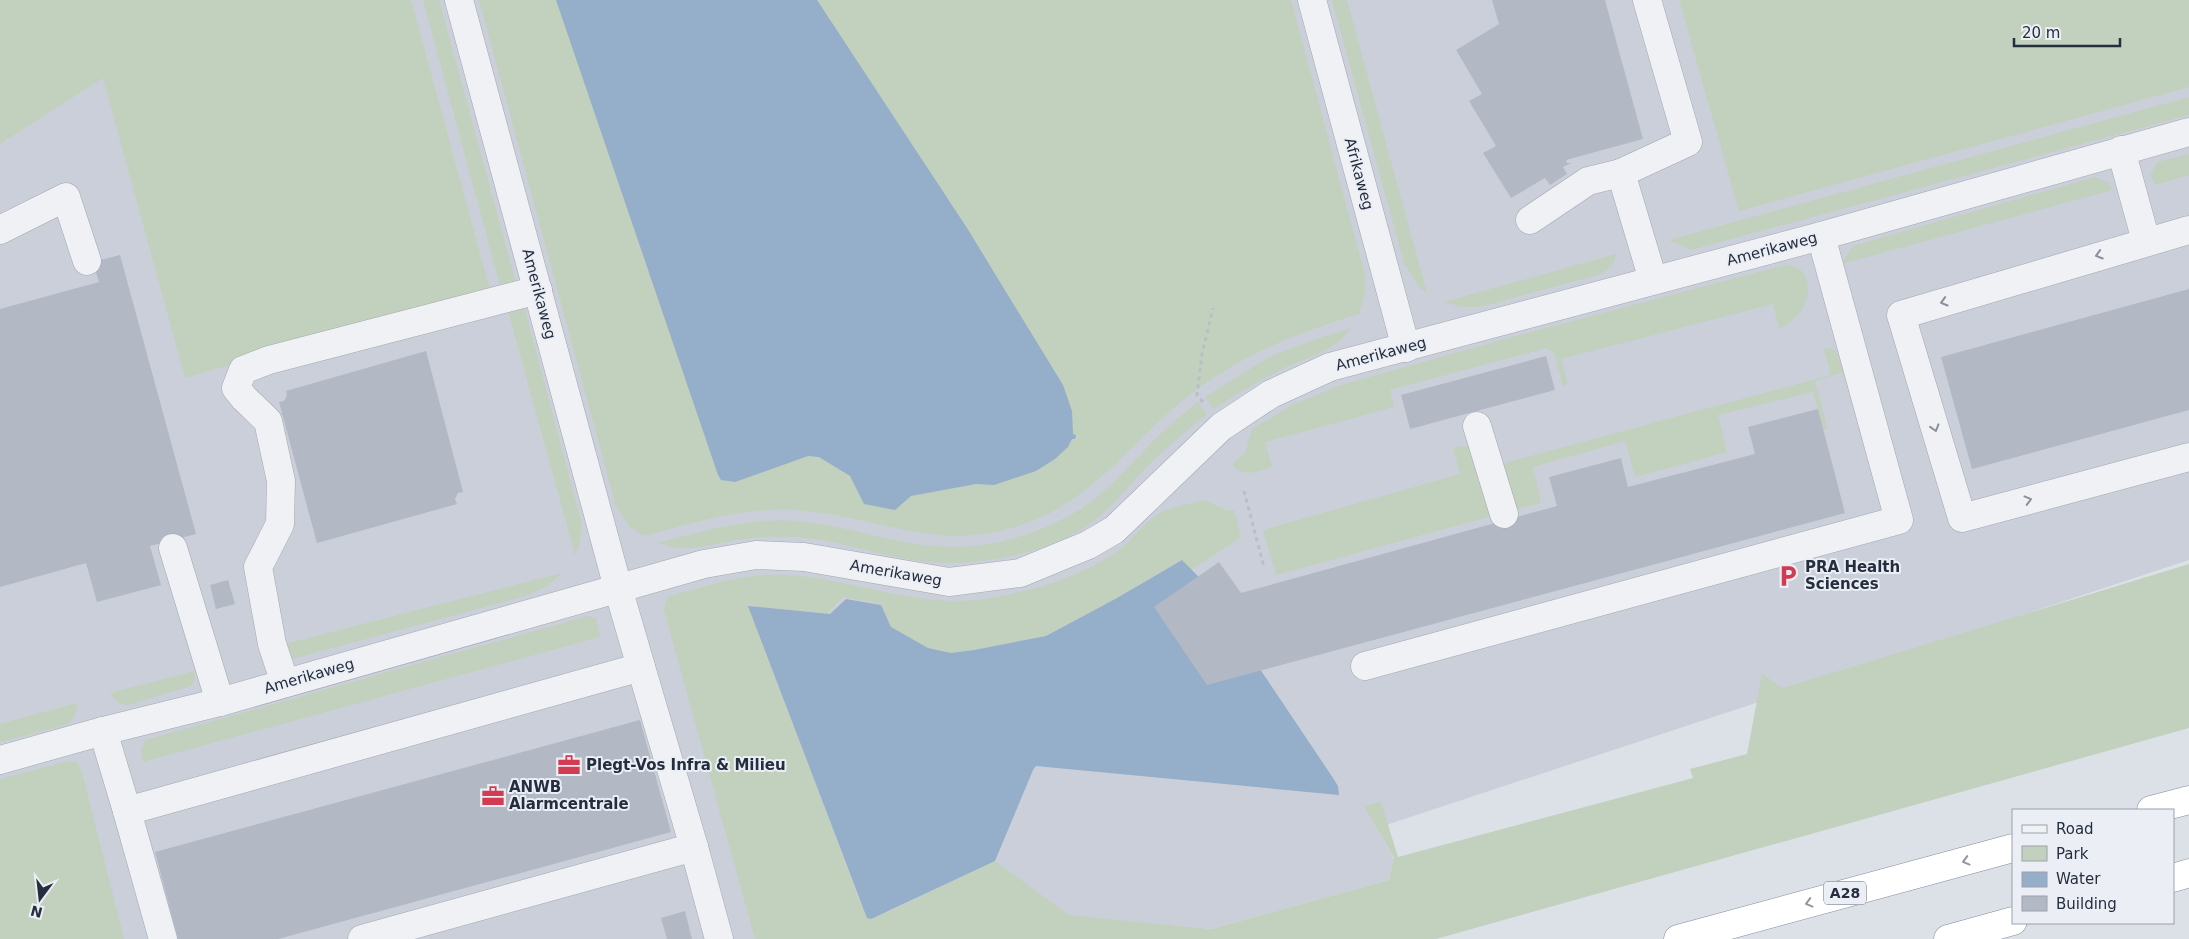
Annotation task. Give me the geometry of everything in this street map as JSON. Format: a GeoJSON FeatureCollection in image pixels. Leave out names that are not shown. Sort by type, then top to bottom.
{"type":"FeatureCollection","features":[{"type":"Feature","properties":{"kind":"highway"},"geometry":{"type":"LineString","coordinates":[[2155,809],[2189,800]]}},
{"type":"Feature","properties":{"kind":"highway","name":"A28"},"geometry":{"type":"LineString","coordinates":[[1678,939],[2012,848]]}},
{"type":"Feature","properties":{"kind":"highway"},"geometry":{"type":"LineString","coordinates":[[2174,878],[2189,874]]}},
{"type":"Feature","properties":{"kind":"highway"},"geometry":{"type":"LineString","coordinates":[[1948,939],[2012,921]]}},
{"type":"Feature","properties":{"kind":"street","name":"Amerikaweg"},"geometry":{"type":"LineString","coordinates":[[459,0],[618,588]]}},
{"type":"Feature","properties":{"kind":"street","name":"Afrikaweg"},"geometry":{"type":"LineString","coordinates":[[1312,0],[1406,348]]}},
{"type":"Feature","properties":{"kind":"street"},"geometry":{"type":"LineString","coordinates":[[1530,220],[1588,181],[1621,173],[1688,142],[1648,0]]}},
{"type":"Feature","properties":{"kind":"street","name":"Amerikaweg"},"geometry":{"type":"LineString","coordinates":[[0,760],[103,731],[220,702],[704,564],[756,555],[804,556],[949,582],[1020,573],[1088,545],[1114,530],[1221,428],[1271,394],[1330,367],[1821,236],[2189,132]]}},
{"type":"Feature","properties":{"kind":"street"},"geometry":{"type":"LineString","coordinates":[[2121,150],[2146,241]]}},
{"type":"Feature","properties":{"kind":"street"},"geometry":{"type":"LineString","coordinates":[[1621,173],[1653,280]]}},
{"type":"Feature","properties":{"kind":"street"},"geometry":{"type":"LineString","coordinates":[[0,230],[66,197],[87,261]]}},
{"type":"Feature","properties":{"kind":"street"},"geometry":{"type":"LineString","coordinates":[[2189,230],[2146,241],[1901,315],[1962,518],[2189,457]]}},
{"type":"Feature","properties":{"kind":"street"},"geometry":{"type":"LineString","coordinates":[[1365,666],[1899,520],[1821,236]]}},
{"type":"Feature","properties":{"kind":"street"},"geometry":{"type":"LineString","coordinates":[[285,683],[272,644],[258,567],[280,524],[281,481],[268,421],[236,388],[243,370],[269,360],[538,290]]}},
{"type":"Feature","properties":{"kind":"street"},"geometry":{"type":"LineString","coordinates":[[1477,426],[1504,514]]}},
{"type":"Feature","properties":{"kind":"street"},"geometry":{"type":"LineString","coordinates":[[173,548],[220,702]]}},
{"type":"Feature","properties":{"kind":"street"},"geometry":{"type":"LineString","coordinates":[[618,588],[719,939]]}},
{"type":"Feature","properties":{"kind":"street"},"geometry":{"type":"LineString","coordinates":[[127,811],[641,667]]}},
{"type":"Feature","properties":{"kind":"street"},"geometry":{"type":"LineString","coordinates":[[103,731],[163,939]]}},
{"type":"Feature","properties":{"kind":"street"},"geometry":{"type":"LineString","coordinates":[[362,939],[694,847]]}},
{"type":"Feature","properties":{"kind":"path"},"geometry":{"type":"LineString","coordinates":[[1213,308],[1202,354],[1197,395],[1221,428]]}},
{"type":"Feature","properties":{"kind":"path"},"geometry":{"type":"LineString","coordinates":[[1244,491],[1264,567]]}},
{"type":"Feature","properties":{"kind":"shaded area"},"geometry":{"type":"Polygon","coordinates":[[[0,0],[2189,0],[2189,560],[1377,828],[1394,859],[1389,880],[1211,929],[1105,919],[1043,939],[0,939],[0,0]]]}},
{"type":"Feature","properties":{"kind":"green space"},"geometry":{"type":"Polygon","coordinates":[[[0,0],[411,0],[490,290],[185,378],[103,78],[0,144],[0,0]]]}},
{"type":"Feature","properties":{"kind":"green space"},"geometry":{"type":"Polygon","coordinates":[[[423,0],[439,0],[515,279],[511,285],[501,289],[423,0]]]}},
{"type":"Feature","properties":{"kind":"green space"},"geometry":{"type":"Polygon","coordinates":[[[479,0],[1291,0],[1365,275],[1365,292],[1359,314],[1266,348],[1202,385],[1162,419],[1089,487],[1069,502],[1021,525],[991,533],[962,536],[907,530],[825,513],[775,510],[737,513],[643,536],[629,526],[616,506],[479,0]]]}},
{"type":"Feature","properties":{"kind":"green space"},"geometry":{"type":"Polygon","coordinates":[[[1332,0],[1347,0],[1427,293],[1419,287],[1404,263],[1332,0]]]}},
{"type":"Feature","properties":{"kind":"green space"},"geometry":{"type":"Polygon","coordinates":[[[1679,0],[2189,0],[2189,87],[1739,211],[1679,0]]]}},
{"type":"Feature","properties":{"kind":"green space"},"geometry":{"type":"Polygon","coordinates":[[[2189,97],[2189,115],[1691,250],[1669,240],[2189,97]]]}},
{"type":"Feature","properties":{"kind":"green space"},"geometry":{"type":"Polygon","coordinates":[[[2189,154],[2189,175],[2155,185],[2150,174],[2158,162],[2189,154]]]}},
{"type":"Feature","properties":{"kind":"green space"},"geometry":{"type":"Polygon","coordinates":[[[2095,177],[2108,182],[2112,190],[1842,264],[1852,246],[2095,177]]]}},
{"type":"Feature","properties":{"kind":"green space"},"geometry":{"type":"Polygon","coordinates":[[[1616,254],[1614,263],[1602,274],[1480,307],[1461,307],[1444,302],[1616,254]]]}},
{"type":"Feature","properties":{"kind":"green space"},"geometry":{"type":"Polygon","coordinates":[[[1786,265],[1802,271],[1806,278],[1808,294],[1805,303],[1794,319],[1779,329],[1773,304],[1561,359],[1568,384],[1563,386],[1554,353],[1547,348],[1390,390],[1394,407],[1265,442],[1272,467],[1247,473],[1233,466],[1234,462],[1245,453],[1252,429],[1292,405],[1341,385],[1523,334],[1786,265]]]}},
{"type":"Feature","properties":{"kind":"green space"},"geometry":{"type":"Polygon","coordinates":[[[523,302],[582,525],[579,547],[575,555],[507,307],[523,302]]]}},
{"type":"Feature","properties":{"kind":"green space"},"geometry":{"type":"Polygon","coordinates":[[[1352,328],[1336,344],[1318,354],[1284,368],[1240,392],[1214,409],[1205,397],[1269,357],[1352,328]]]}},
{"type":"Feature","properties":{"kind":"green space"},"geometry":{"type":"Polygon","coordinates":[[[1829,348],[1836,351],[1844,372],[1815,381],[1828,430],[1824,430],[1813,392],[1718,415],[1727,452],[1635,477],[1625,441],[1533,467],[1541,503],[1515,509],[1501,464],[1831,375],[1824,349],[1829,348]]]}},
{"type":"Feature","properties":{"kind":"green space"},"geometry":{"type":"Polygon","coordinates":[[[1198,402],[1207,414],[1157,457],[1118,499],[1091,523],[1055,542],[1013,556],[970,562],[929,562],[795,537],[755,538],[685,548],[676,548],[657,543],[726,526],[760,521],[795,521],[828,525],[892,540],[945,547],[983,545],[1002,541],[1039,530],[1084,507],[1110,485],[1169,426],[1198,402]]]}},
{"type":"Feature","properties":{"kind":"green space"},"geometry":{"type":"Polygon","coordinates":[[[1470,447],[1492,516],[1276,575],[1263,530],[1460,474],[1453,448],[1470,447]]]}},
{"type":"Feature","properties":{"kind":"green space"},"geometry":{"type":"Polygon","coordinates":[[[1204,500],[1226,510],[1234,510],[1241,537],[1191,570],[1181,560],[1117,598],[1046,636],[951,653],[928,648],[891,627],[881,604],[843,597],[827,614],[749,606],[860,902],[888,912],[995,861],[1069,915],[1211,929],[1389,880],[1394,858],[1364,806],[1381,802],[1398,857],[1693,778],[1690,769],[1747,754],[1762,674],[1783,688],[2189,564],[2189,728],[1436,939],[755,939],[665,614],[664,609],[667,597],[711,584],[771,575],[811,577],[933,600],[958,601],[1001,596],[1036,588],[1087,569],[1118,551],[1147,523],[1162,512],[1204,500]]]}},
{"type":"Feature","properties":{"kind":"green space"},"geometry":{"type":"Polygon","coordinates":[[[562,573],[547,586],[526,596],[292,659],[286,652],[285,644],[562,573]]]}},
{"type":"Feature","properties":{"kind":"green space"},"geometry":{"type":"Polygon","coordinates":[[[588,616],[596,618],[600,637],[143,762],[141,750],[145,740],[588,616]]]}},
{"type":"Feature","properties":{"kind":"green space"},"geometry":{"type":"Polygon","coordinates":[[[195,671],[195,678],[191,686],[128,705],[118,703],[110,693],[195,671]]]}},
{"type":"Feature","properties":{"kind":"green space"},"geometry":{"type":"Polygon","coordinates":[[[77,703],[75,715],[68,724],[0,742],[0,724],[77,703]]]}},
{"type":"Feature","properties":{"kind":"green space"},"geometry":{"type":"Polygon","coordinates":[[[68,761],[77,762],[82,772],[124,939],[0,939],[0,779],[68,761]]]}},
{"type":"Feature","properties":{"kind":"water"},"geometry":{"type":"Polygon","coordinates":[[[556,0],[817,0],[967,228],[1063,385],[1072,411],[1075,439],[1072,439],[1068,447],[1055,459],[1036,471],[994,485],[976,484],[911,496],[895,510],[864,504],[850,476],[819,457],[808,456],[735,482],[721,480],[556,0]]]}},
{"type":"Feature","properties":{"kind":"water"},"geometry":{"type":"Polygon","coordinates":[[[1182,560],[1197,575],[1331,775],[1338,786],[1339,795],[1036,766],[995,861],[871,919],[867,918],[748,606],[830,614],[846,599],[881,605],[891,627],[928,648],[951,653],[1046,636],[1182,560]]]}},
{"type":"Feature","properties":{"kind":"building"},"geometry":{"type":"Polygon","coordinates":[[[1492,0],[1605,0],[1643,139],[1566,160],[1567,163],[1571,163],[1563,167],[1567,174],[1550,185],[1545,178],[1511,198],[1483,153],[1496,146],[1469,101],[1482,94],[1456,50],[1499,24],[1492,0]]]}},
{"type":"Feature","properties":{"kind":"building"},"geometry":{"type":"Polygon","coordinates":[[[120,255],[196,534],[150,546],[161,585],[97,602],[86,563],[0,587],[0,309],[99,282],[93,262],[120,255]]]}},
{"type":"Feature","properties":{"kind":"building"},"geometry":{"type":"Polygon","coordinates":[[[2189,289],[2189,410],[1972,469],[1941,357],[2189,289]]]}},
{"type":"Feature","properties":{"kind":"building"},"geometry":{"type":"Polygon","coordinates":[[[426,351],[463,492],[458,493],[455,499],[457,504],[317,543],[279,402],[284,401],[287,395],[286,391],[426,351]]]}},
{"type":"Feature","properties":{"kind":"building"},"geometry":{"type":"Polygon","coordinates":[[[1546,356],[1555,390],[1410,429],[1401,395],[1546,356]]]}},
{"type":"Feature","properties":{"kind":"building"},"geometry":{"type":"Polygon","coordinates":[[[1818,409],[1845,513],[1207,685],[1154,607],[1219,562],[1241,593],[1557,506],[1549,477],[1621,458],[1628,487],[1755,454],[1748,427],[1818,409]]]}},
{"type":"Feature","properties":{"kind":"building"},"geometry":{"type":"Polygon","coordinates":[[[228,580],[235,604],[216,609],[210,585],[228,580]]]}},
{"type":"Feature","properties":{"kind":"building"},"geometry":{"type":"Polygon","coordinates":[[[640,720],[671,832],[278,939],[178,939],[155,852],[640,720]]]}},
{"type":"Feature","properties":{"kind":"building"},"geometry":{"type":"Polygon","coordinates":[[[685,911],[692,939],[667,939],[661,918],[685,911]]]}},
{"type":"Feature","properties":{"kind":"place","name":"PRA Health Sciences"},"geometry":{"type":"Point","coordinates":[1788,576]}},
{"type":"Feature","properties":{"kind":"place","name":"Plegt-Vos Infra & Milieu"},"geometry":{"type":"Point","coordinates":[569,765]}},
{"type":"Feature","properties":{"kind":"place","name":"ANWB Alarmcentrale"},"geometry":{"type":"Point","coordinates":[493,796]}}]}
